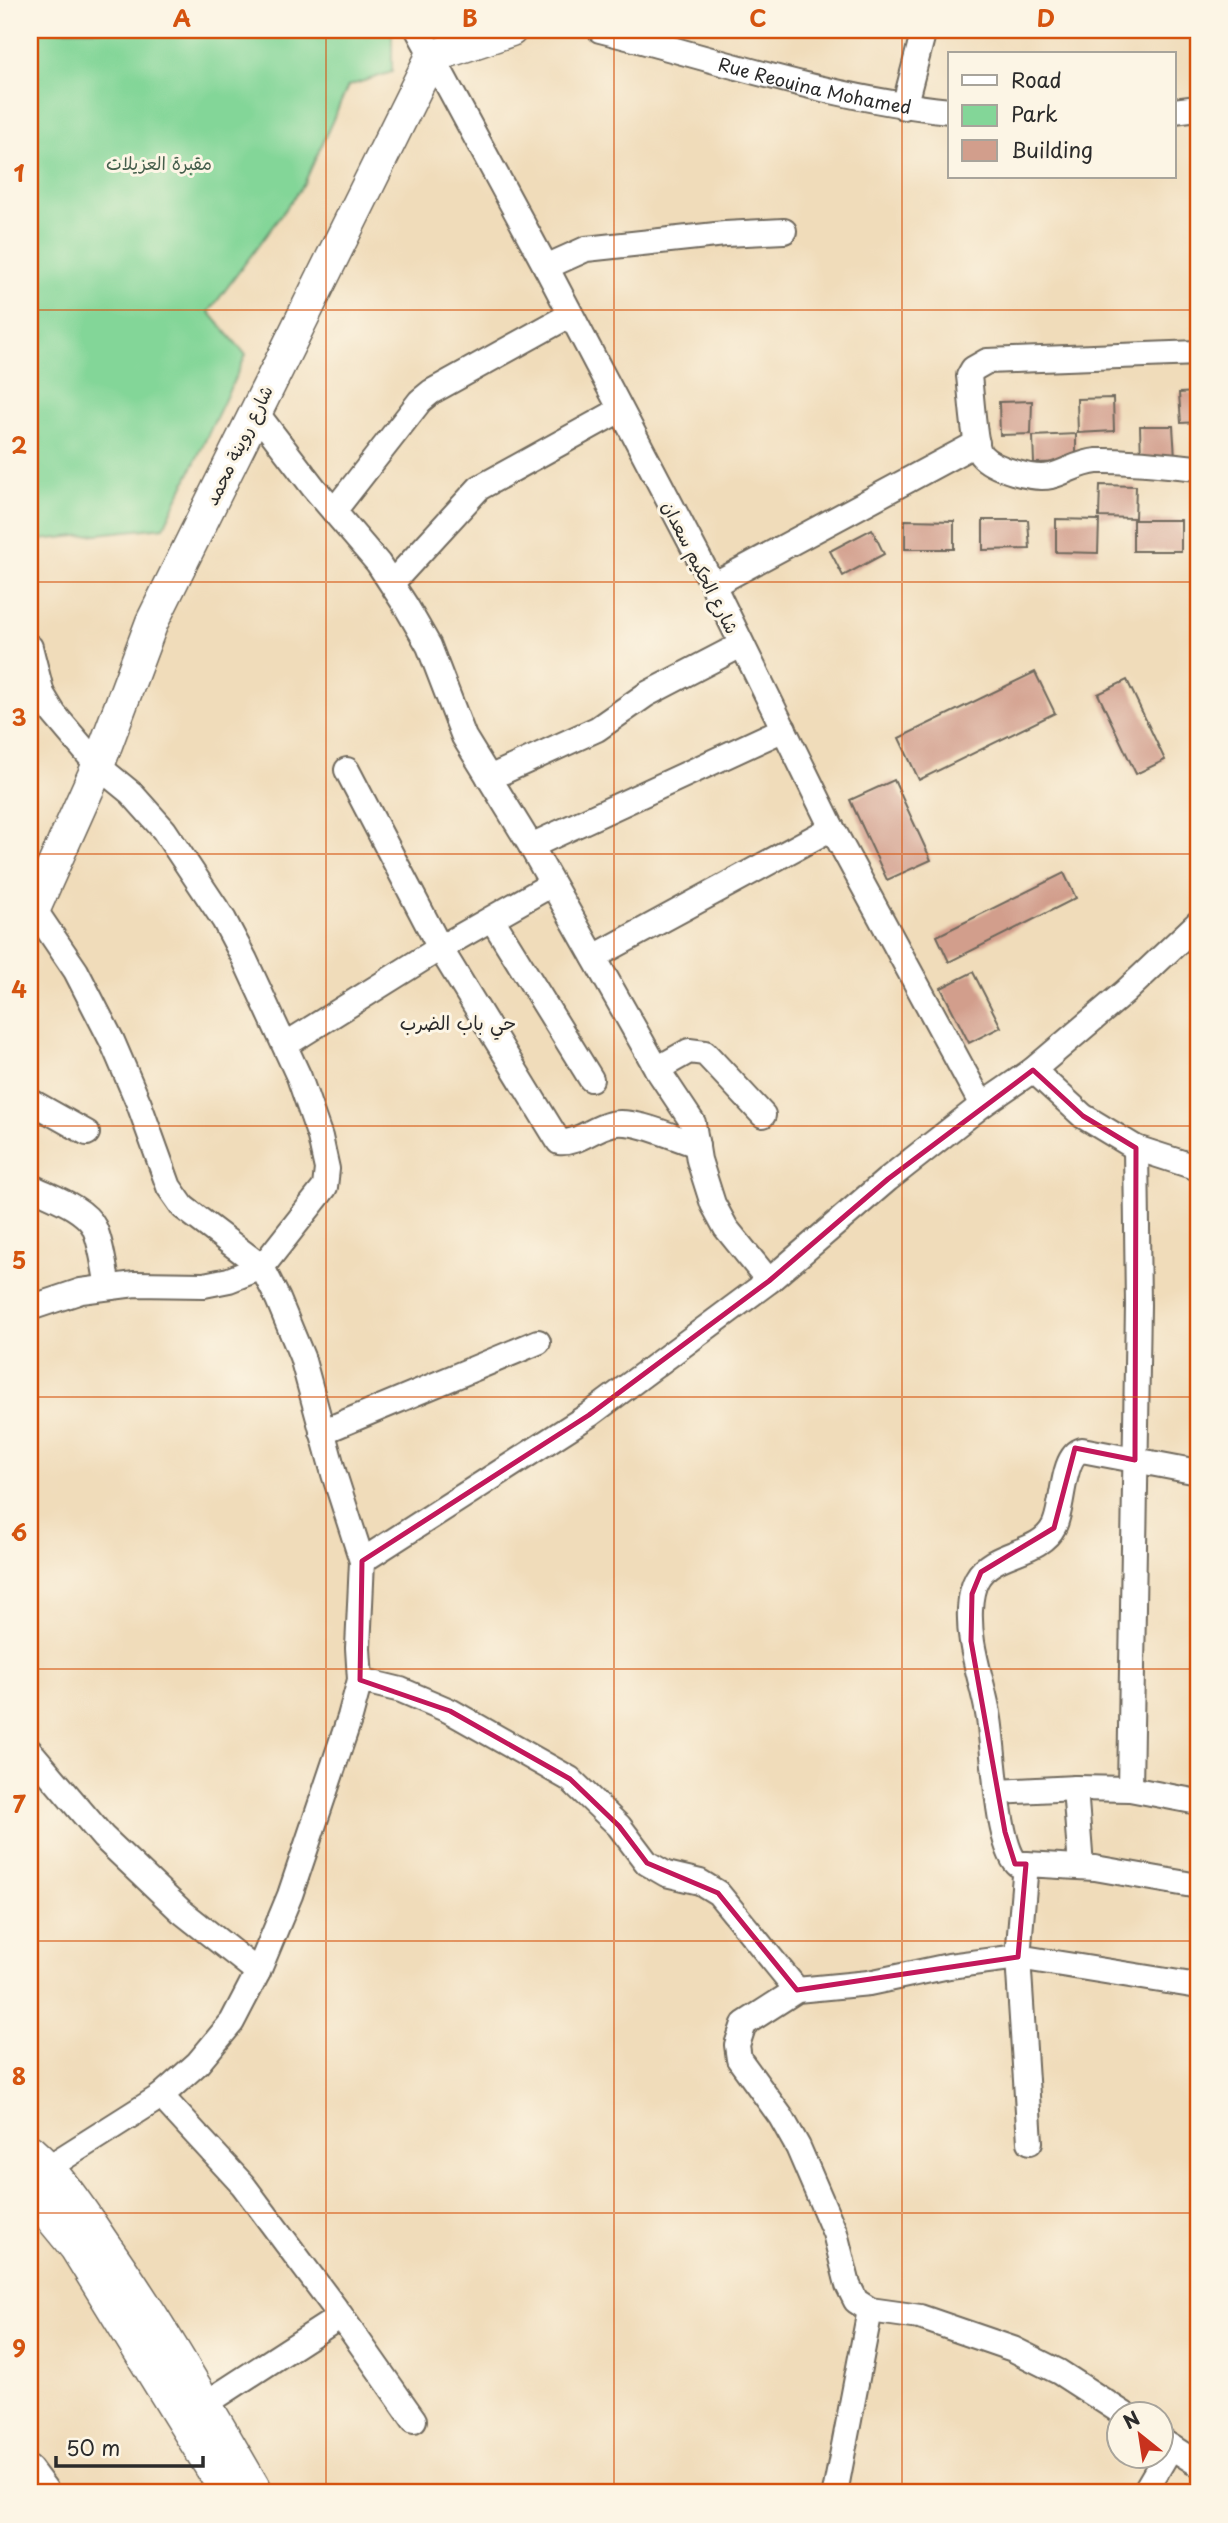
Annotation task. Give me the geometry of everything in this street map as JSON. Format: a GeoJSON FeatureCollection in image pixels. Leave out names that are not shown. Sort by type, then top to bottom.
{"type":"FeatureCollection","features":[{"type":"Feature","properties":{"kind":"main road"},"geometry":{"type":"LineString","coordinates":[[425,43],[511,30]]}},
{"type":"Feature","properties":{"kind":"main road","name":"شارع روينة محمد"},"geometry":{"type":"LineString","coordinates":[[32,914],[98,766],[152,622],[255,411],[425,43]]}},
{"type":"Feature","properties":{"kind":"main road"},"geometry":{"type":"LineString","coordinates":[[34,2172],[129,2279],[192,2410],[227,2493]]}},
{"type":"Feature","properties":{"kind":"main road"},"geometry":{"type":"LineString","coordinates":[[192,2410],[257,2493]]}},
{"type":"Feature","properties":{"kind":"street","name":"Rue Reouina Mohamed"},"geometry":{"type":"LineString","coordinates":[[600,30],[698,54],[791,83],[904,107],[948,111]]}},
{"type":"Feature","properties":{"kind":"street"},"geometry":{"type":"LineString","coordinates":[[904,107],[924,30]]}},
{"type":"Feature","properties":{"kind":"street","name":"شارع الحكيم سعدان"},"geometry":{"type":"LineString","coordinates":[[425,43],[713,585],[832,828],[982,1105]]}},
{"type":"Feature","properties":{"kind":"street"},"geometry":{"type":"LineString","coordinates":[[1176,111],[1198,108]]}},
{"type":"Feature","properties":{"kind":"street"},"geometry":{"type":"LineString","coordinates":[[546,267],[586,249],[725,234],[784,231]]}},
{"type":"Feature","properties":{"kind":"street"},"geometry":{"type":"LineString","coordinates":[[334,511],[420,401],[431,392],[570,315]]}},
{"type":"Feature","properties":{"kind":"street"},"geometry":{"type":"LineString","coordinates":[[1198,353],[987,361],[973,369],[969,376],[977,443],[981,455],[1013,473],[1050,477],[1094,461],[1198,468]]}},
{"type":"Feature","properties":{"kind":"street"},"geometry":{"type":"LineString","coordinates":[[255,411],[392,583],[429,646],[464,737],[531,846],[657,1069],[693,1123],[701,1168],[713,1204],[726,1228],[769,1281]]}},
{"type":"Feature","properties":{"kind":"street"},"geometry":{"type":"LineString","coordinates":[[392,583],[479,488],[620,411]]}},
{"type":"Feature","properties":{"kind":"street"},"geometry":{"type":"LineString","coordinates":[[713,585],[977,443]]}},
{"type":"Feature","properties":{"kind":"street"},"geometry":{"type":"LineString","coordinates":[[489,778],[597,729],[646,694],[741,645]]}},
{"type":"Feature","properties":{"kind":"street"},"geometry":{"type":"LineString","coordinates":[[30,647],[36,696],[98,766],[131,793],[163,830],[224,920],[285,1045],[320,1137],[327,1169],[325,1187],[262,1267],[229,1280],[204,1284],[108,1286],[81,1291],[30,1308]]}},
{"type":"Feature","properties":{"kind":"street"},"geometry":{"type":"LineString","coordinates":[[531,846],[784,729]]}},
{"type":"Feature","properties":{"kind":"street"},"geometry":{"type":"LineString","coordinates":[[347,770],[440,948],[559,1142],[573,1141],[598,1128],[620,1122],[697,1145]]}},
{"type":"Feature","properties":{"kind":"street"},"geometry":{"type":"LineString","coordinates":[[594,957],[832,828]]}},
{"type":"Feature","properties":{"kind":"street"},"geometry":{"type":"LineString","coordinates":[[285,1045],[440,948],[552,884]]}},
{"type":"Feature","properties":{"kind":"street"},"geometry":{"type":"LineString","coordinates":[[32,914],[76,971],[103,1022],[139,1104],[169,1187],[183,1207],[262,1267],[278,1298],[302,1357],[362,1561],[358,1648],[360,1680],[350,1717],[290,1895],[258,1972],[232,2022],[198,2063],[161,2096],[34,2172]]}},
{"type":"Feature","properties":{"kind":"street"},"geometry":{"type":"LineString","coordinates":[[492,919],[591,1079]]}},
{"type":"Feature","properties":{"kind":"street"},"geometry":{"type":"LineString","coordinates":[[362,1561],[589,1415],[769,1281],[888,1179],[982,1105],[1033,1070],[1125,992],[1198,923]]}},
{"type":"Feature","properties":{"kind":"street"},"geometry":{"type":"LineString","coordinates":[[657,1069],[689,1051],[705,1053],[763,1115]]}},
{"type":"Feature","properties":{"kind":"street"},"geometry":{"type":"LineString","coordinates":[[1033,1070],[1083,1116],[1136,1148],[1198,1168]]}},
{"type":"Feature","properties":{"kind":"street"},"geometry":{"type":"LineString","coordinates":[[30,1101],[87,1133]]}},
{"type":"Feature","properties":{"kind":"street"},"geometry":{"type":"LineString","coordinates":[[1130,1788],[1138,1305],[1136,1148]]}},
{"type":"Feature","properties":{"kind":"street"},"geometry":{"type":"LineString","coordinates":[[30,1186],[89,1220],[95,1229],[108,1286]]}},
{"type":"Feature","properties":{"kind":"street"},"geometry":{"type":"LineString","coordinates":[[322,1432],[538,1342]]}},
{"type":"Feature","properties":{"kind":"street"},"geometry":{"type":"LineString","coordinates":[[1198,1472],[1082,1450],[1074,1453],[1069,1462],[1054,1528],[1043,1540],[981,1572],[975,1581],[970,1618],[971,1641],[990,1721],[1004,1832],[1013,1860],[1017,1864],[1081,1867],[1198,1885]]}},
{"type":"Feature","properties":{"kind":"street"},"geometry":{"type":"LineString","coordinates":[[360,1680],[401,1690],[450,1711],[570,1779],[619,1826],[648,1863],[666,1874],[700,1882],[718,1893],[797,1990]]}},
{"type":"Feature","properties":{"kind":"street"},"geometry":{"type":"LineString","coordinates":[[30,1751],[103,1837],[181,1911],[258,1972]]}},
{"type":"Feature","properties":{"kind":"street"},"geometry":{"type":"LineString","coordinates":[[1075,1788],[1081,1867]]}},
{"type":"Feature","properties":{"kind":"street"},"geometry":{"type":"LineString","coordinates":[[998,1792],[1130,1788],[1198,1802]]}},
{"type":"Feature","properties":{"kind":"street"},"geometry":{"type":"LineString","coordinates":[[1026,1864],[1018,1957],[1030,2142]]}},
{"type":"Feature","properties":{"kind":"street"},"geometry":{"type":"LineString","coordinates":[[1106,2402],[1059,2372],[1013,2348],[920,2317],[870,2310],[856,2301],[848,2285],[835,2233],[798,2147],[739,2059],[737,2045],[744,2024],[797,1990],[869,1983],[949,1966],[1018,1957],[1197,1981]]}},
{"type":"Feature","properties":{"kind":"street"},"geometry":{"type":"LineString","coordinates":[[161,2096],[243,2185],[341,2316],[414,2420]]}},
{"type":"Feature","properties":{"kind":"street"},"geometry":{"type":"LineString","coordinates":[[835,2493],[870,2310]]}},
{"type":"Feature","properties":{"kind":"street"},"geometry":{"type":"LineString","coordinates":[[192,2410],[341,2316]]}},
{"type":"Feature","properties":{"kind":"street"},"geometry":{"type":"LineString","coordinates":[[1176,2450],[1198,2463]]}},
{"type":"Feature","properties":{"kind":"street"},"geometry":{"type":"LineString","coordinates":[[30,2469],[48,2493]]}},
{"type":"Feature","properties":{"kind":"street"},"geometry":{"type":"LineString","coordinates":[[1144,2493],[1154,2470]]}},
{"type":"Feature","properties":{"kind":"highlighted area"},"geometry":{"type":"Polygon","coordinates":[[[1033,1070],[1083,1116],[1136,1148],[1135,1460],[1075,1448],[1054,1528],[981,1572],[972,1594],[971,1641],[1005,1832],[1015,1864],[1026,1864],[1018,1957],[797,1990],[718,1893],[647,1863],[619,1826],[570,1779],[450,1711],[360,1680],[362,1561],[589,1415],[769,1281],[888,1179],[1033,1070]]]}},
{"type":"Feature","properties":{"kind":"green space","name":"مقبرة العزيلات"},"geometry":{"type":"Polygon","coordinates":[[[30,30],[390,30],[392,35],[392,72],[348,86],[304,184],[209,312],[246,355],[164,527],[30,541],[30,30]]]}},
{"type":"Feature","properties":{"kind":"building"},"geometry":{"type":"Polygon","coordinates":[[[1198,392],[1198,422],[1181,423],[1179,393],[1198,392]]]}},
{"type":"Feature","properties":{"kind":"building"},"geometry":{"type":"Polygon","coordinates":[[[1113,398],[1114,431],[1078,433],[1077,399],[1113,398]]]}},
{"type":"Feature","properties":{"kind":"building"},"geometry":{"type":"Polygon","coordinates":[[[1032,401],[1031,434],[1000,435],[999,402],[1032,401]]]}},
{"type":"Feature","properties":{"kind":"building"},"geometry":{"type":"Polygon","coordinates":[[[1140,426],[1173,426],[1175,458],[1141,459],[1140,426]]]}},
{"type":"Feature","properties":{"kind":"building"},"geometry":{"type":"Polygon","coordinates":[[[1076,434],[1076,462],[1034,463],[1033,436],[1076,434]]]}},
{"type":"Feature","properties":{"kind":"building"},"geometry":{"type":"Polygon","coordinates":[[[1100,485],[1136,486],[1135,518],[1099,517],[1100,485]]]}},
{"type":"Feature","properties":{"kind":"building"},"geometry":{"type":"Polygon","coordinates":[[[1056,519],[1099,520],[1098,553],[1056,552],[1056,519]]]}},
{"type":"Feature","properties":{"kind":"building"},"geometry":{"type":"Polygon","coordinates":[[[905,520],[954,521],[954,549],[905,549],[905,520]]]}},
{"type":"Feature","properties":{"kind":"building"},"geometry":{"type":"Polygon","coordinates":[[[983,520],[1028,520],[1030,549],[983,550],[983,520]]]}},
{"type":"Feature","properties":{"kind":"building"},"geometry":{"type":"Polygon","coordinates":[[[1133,520],[1181,520],[1181,551],[1133,551],[1133,520]]]}},
{"type":"Feature","properties":{"kind":"building"},"geometry":{"type":"Polygon","coordinates":[[[872,529],[884,554],[843,576],[830,551],[872,529]]]}},
{"type":"Feature","properties":{"kind":"building"},"geometry":{"type":"Polygon","coordinates":[[[1035,672],[1055,713],[919,780],[899,738],[1035,672]]]}},
{"type":"Feature","properties":{"kind":"building"},"geometry":{"type":"Polygon","coordinates":[[[1127,680],[1165,760],[1136,774],[1098,694],[1127,680]]]}},
{"type":"Feature","properties":{"kind":"building"},"geometry":{"type":"Polygon","coordinates":[[[894,780],[931,860],[887,880],[850,800],[894,780]]]}},
{"type":"Feature","properties":{"kind":"building"},"geometry":{"type":"Polygon","coordinates":[[[1064,873],[1076,898],[949,962],[937,936],[1064,873]]]}},
{"type":"Feature","properties":{"kind":"building"},"geometry":{"type":"Polygon","coordinates":[[[973,972],[1001,1027],[969,1043],[941,988],[973,972]]]}},
{"type":"Feature","properties":{"kind":"district","name":"حي باب الضرب"},"geometry":{"type":"Point","coordinates":[458,1022]}}]}
